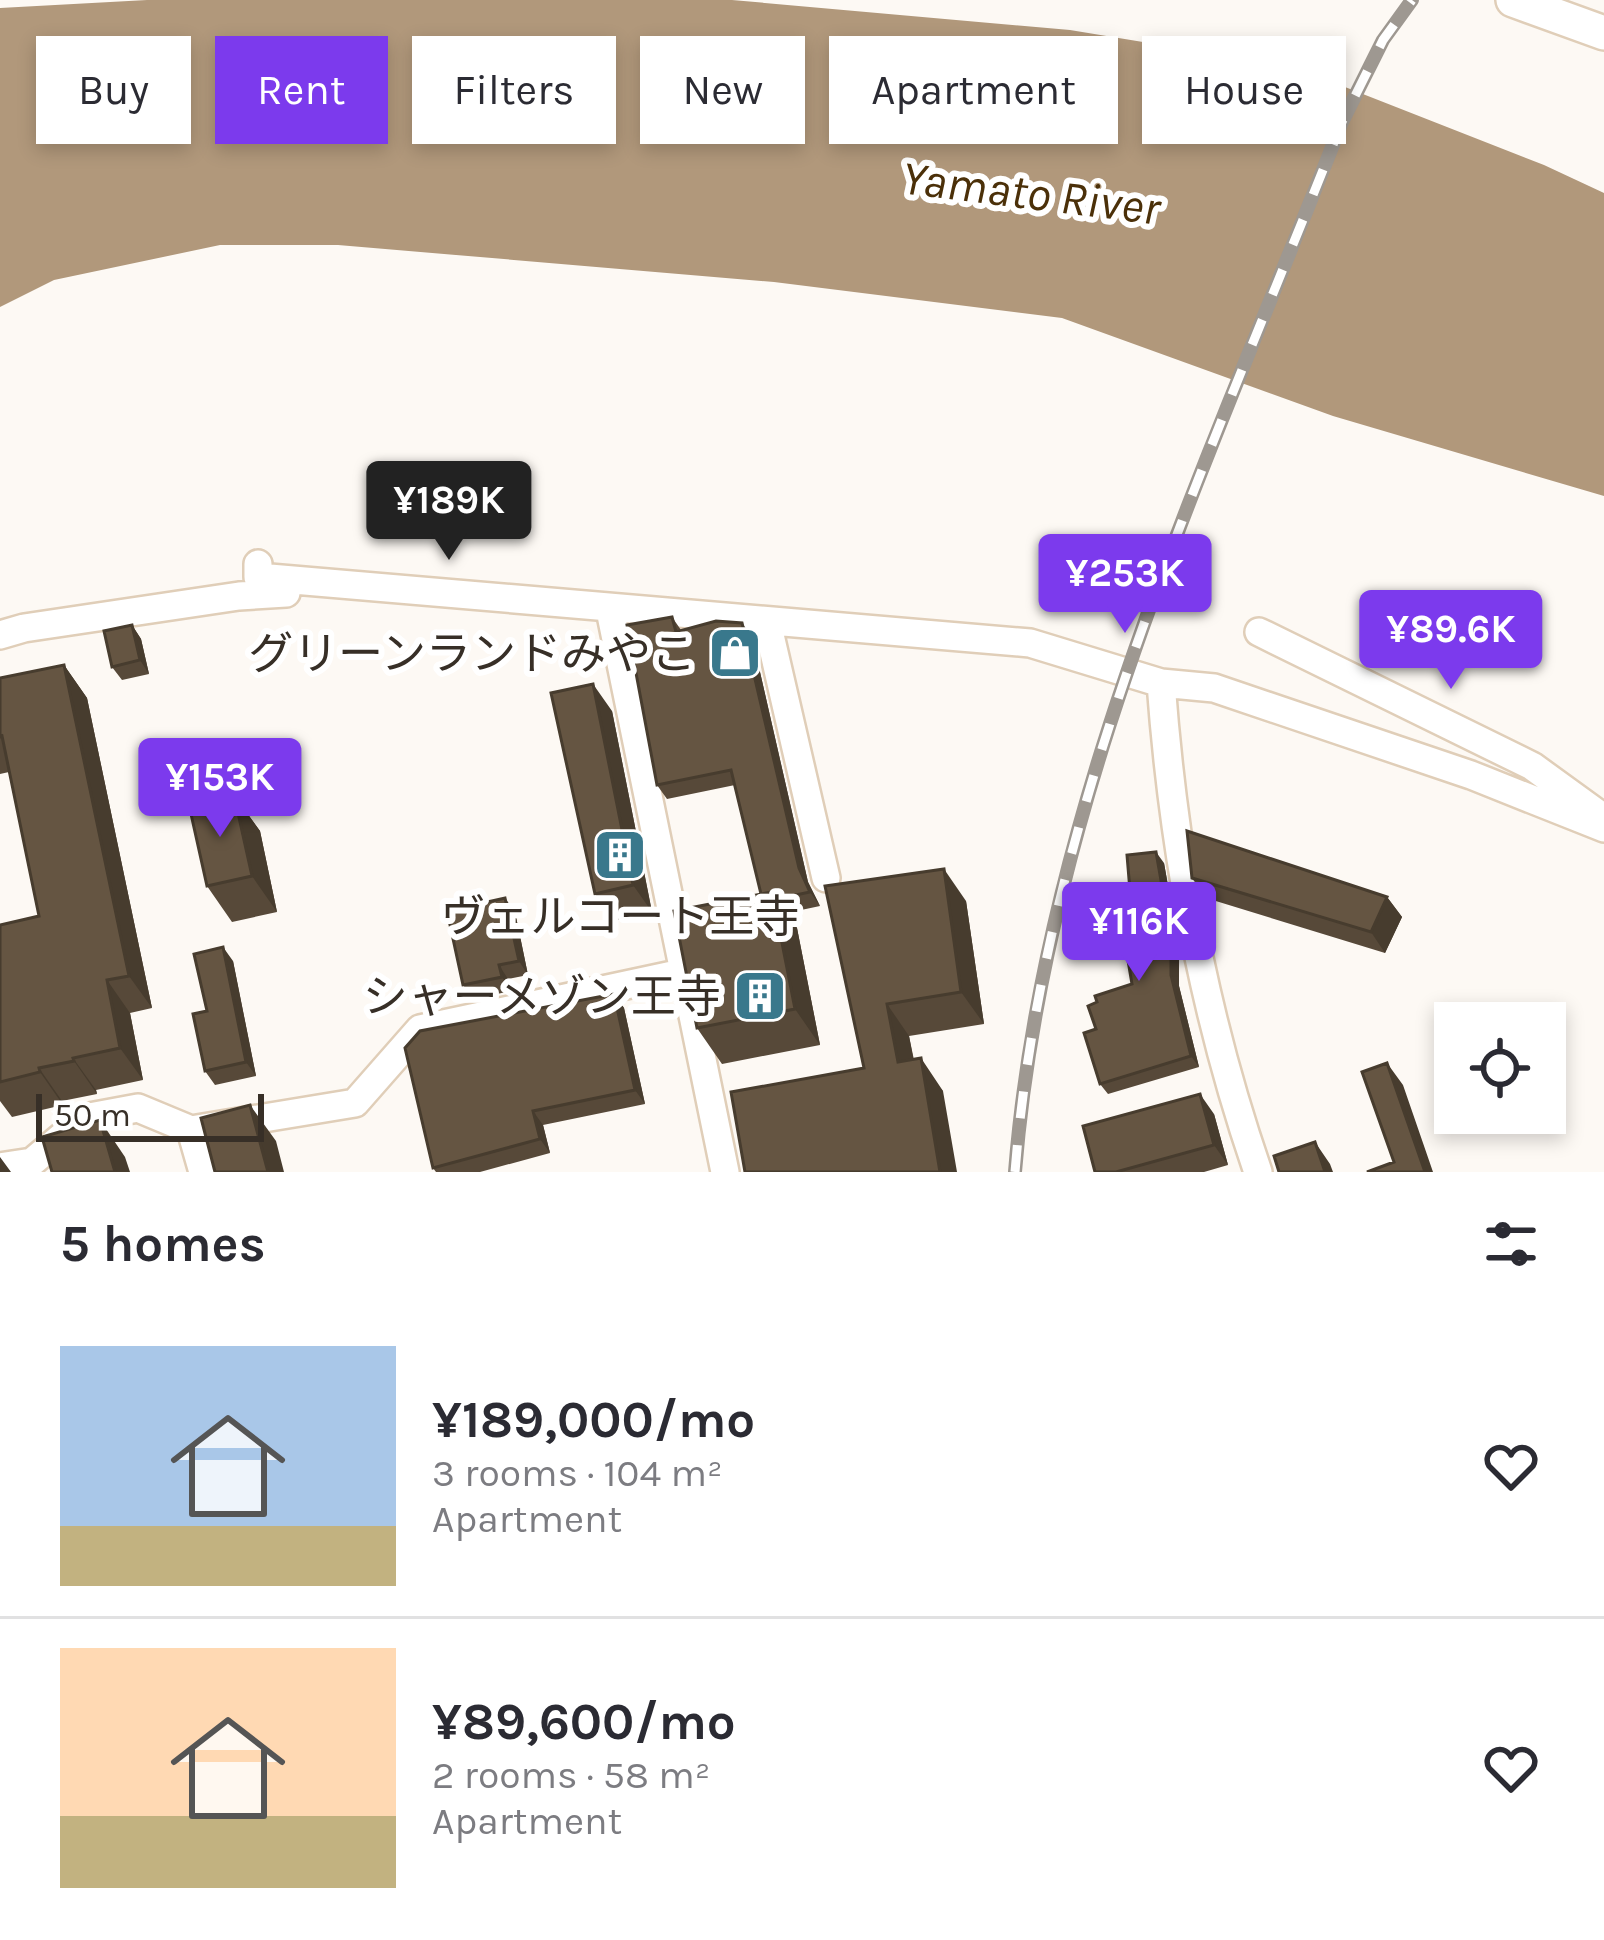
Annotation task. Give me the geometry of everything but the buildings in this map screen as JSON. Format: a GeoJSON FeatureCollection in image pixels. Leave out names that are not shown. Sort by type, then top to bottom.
{"type":"FeatureCollection","features":[{"type":"Feature","properties":{"kind":"street"},"geometry":{"type":"LineString","coordinates":[[1513,0],[1604,33]]}},
{"type":"Feature","properties":{"kind":"street"},"geometry":{"type":"LineString","coordinates":[[258,564],[258,577],[1030,643],[1161,683],[1214,688],[1471,775],[1604,828]]}},
{"type":"Feature","properties":{"kind":"street"},"geometry":{"type":"LineString","coordinates":[[0,635],[239,596],[385,589]]}},
{"type":"Feature","properties":{"kind":"street"},"geometry":{"type":"LineString","coordinates":[[610,610],[725,1172]]}},
{"type":"Feature","properties":{"kind":"street"},"geometry":{"type":"LineString","coordinates":[[766,622],[826,878]]}},
{"type":"Feature","properties":{"kind":"street"},"geometry":{"type":"LineString","coordinates":[[1259,632],[1532,766],[1604,818]]}},
{"type":"Feature","properties":{"kind":"street"},"geometry":{"type":"LineString","coordinates":[[1161,683],[1168,785],[1190,902],[1230,1091],[1258,1172]]}},
{"type":"Feature","properties":{"kind":"street"},"geometry":{"type":"LineString","coordinates":[[0,1167],[34,1167],[84,1118],[138,1108],[191,1130],[355,1103],[420,1029],[682,973]]}},
{"type":"Feature","properties":{"kind":"street"},"geometry":{"type":"LineString","coordinates":[[191,1130],[203,1172]]}},
{"type":"Feature","properties":{"kind":"water","name":"Yamato River"},"geometry":{"type":"Polygon","coordinates":[[[147,0],[732,0],[1106,36],[829,36],[829,144],[1118,144],[1118,38],[1142,42],[1142,144],[1346,144],[1346,87],[1604,193],[1604,496],[1333,416],[1062,318],[774,282],[338,245],[220,245],[54,280],[0,307],[0,8],[147,0]]]}},
{"type":"Feature","properties":{"kind":"railway"},"geometry":{"type":"LineString","coordinates":[[1015,1172],[1032,1035],[1060,901],[1096,768],[1140,636],[1342,122],[1383,40],[1412,0]]}},
{"type":"Feature","properties":{"kind":"place","name":"グリーンランドみやこ"},"geometry":{"type":"Point","coordinates":[735,653]}},
{"type":"Feature","properties":{"kind":"place","name":"ヴェルコート王寺"},"geometry":{"type":"Point","coordinates":[620,855]}},
{"type":"Feature","properties":{"kind":"place","name":"シャーメゾン王寺"},"geometry":{"type":"Point","coordinates":[760,996]}}]}
